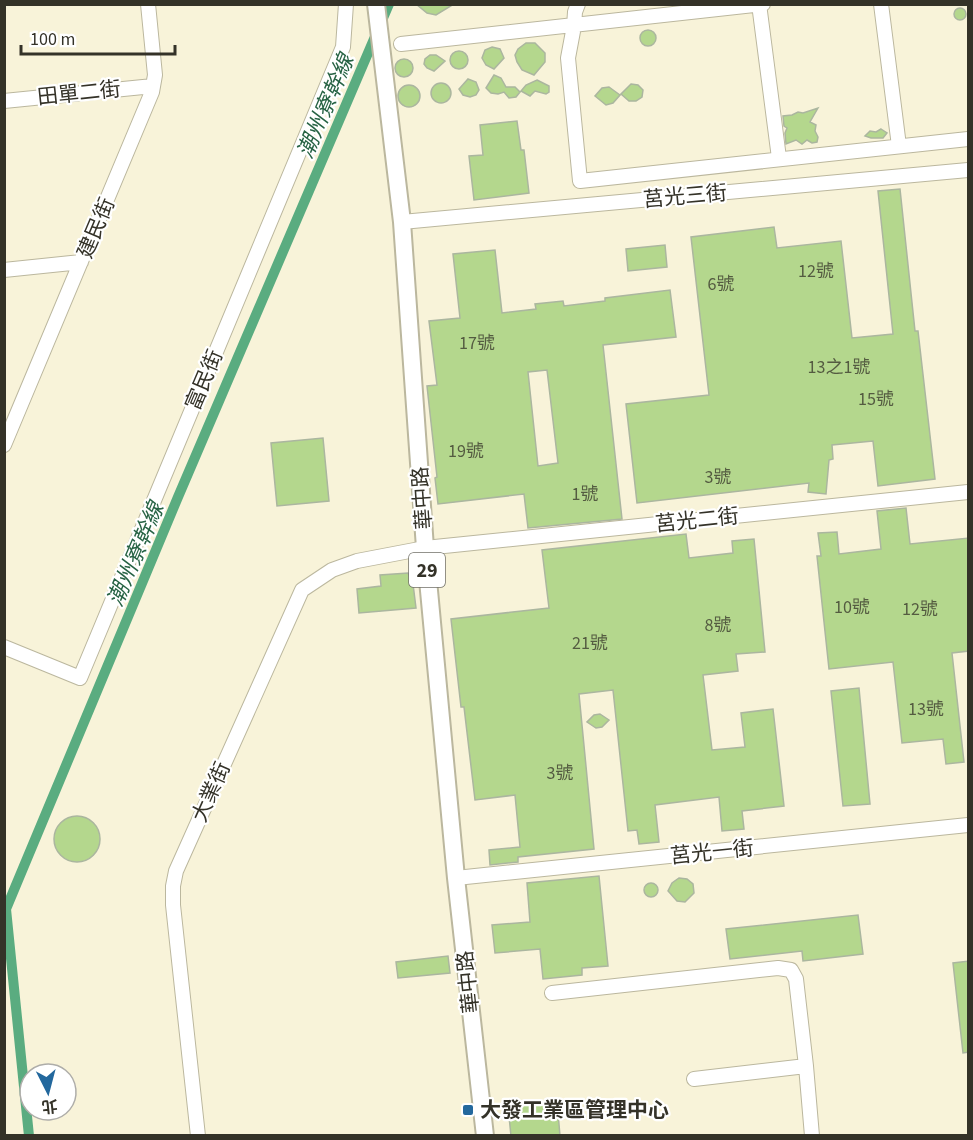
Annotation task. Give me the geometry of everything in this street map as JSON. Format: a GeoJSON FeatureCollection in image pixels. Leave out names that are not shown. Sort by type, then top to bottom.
{"type":"FeatureCollection","features":[{"type":"Feature","properties":{"kind":"main road","name":"華中路"},"geometry":{"type":"LineString","coordinates":[[376,4],[402,222],[425,548],[456,878],[485,1136]]}},
{"type":"Feature","properties":{"kind":"street","name":"建民街"},"geometry":{"type":"LineString","coordinates":[[4,445],[153,86],[154,57],[148,4]]}},
{"type":"Feature","properties":{"kind":"street","name":"富民街"},"geometry":{"type":"LineString","coordinates":[[4,647],[80,678],[343,47],[346,4]]}},
{"type":"Feature","properties":{"kind":"street"},"geometry":{"type":"LineString","coordinates":[[578,4],[568,58],[580,181],[969,139]]}},
{"type":"Feature","properties":{"kind":"street"},"geometry":{"type":"LineString","coordinates":[[881,4],[899,146]]}},
{"type":"Feature","properties":{"kind":"street"},"geometry":{"type":"LineString","coordinates":[[401,44],[760,5],[778,158]]}},
{"type":"Feature","properties":{"kind":"street","name":"田單二街"},"geometry":{"type":"LineString","coordinates":[[4,100],[153,86]]}},
{"type":"Feature","properties":{"kind":"street","name":"莒光三街"},"geometry":{"type":"LineString","coordinates":[[402,222],[969,170]]}},
{"type":"Feature","properties":{"kind":"street"},"geometry":{"type":"LineString","coordinates":[[4,270],[81,262]]}},
{"type":"Feature","properties":{"kind":"street","name":"莒光二街"},"geometry":{"type":"LineString","coordinates":[[425,548],[969,492]]}},
{"type":"Feature","properties":{"kind":"street","name":"大業街"},"geometry":{"type":"LineString","coordinates":[[198,1136],[173,905],[176,871],[302,590],[332,570],[357,561],[425,548]]}},
{"type":"Feature","properties":{"kind":"street","name":"莒光一街"},"geometry":{"type":"LineString","coordinates":[[456,878],[969,825]]}},
{"type":"Feature","properties":{"kind":"street"},"geometry":{"type":"LineString","coordinates":[[552,993],[778,968],[791,970],[796,979],[812,1136]]}},
{"type":"Feature","properties":{"kind":"street"},"geometry":{"type":"LineString","coordinates":[[694,1079],[806,1066]]}},
{"type":"Feature","properties":{"kind":"building"},"geometry":{"type":"Polygon","coordinates":[[[416,4],[454,4],[436,15],[427,13],[416,4]]]}},
{"type":"Feature","properties":{"kind":"building"},"geometry":{"type":"Polygon","coordinates":[[[962,8],[966,14],[962,20],[958,20],[954,12],[962,8]]]}},
{"type":"Feature","properties":{"kind":"building"},"geometry":{"type":"Polygon","coordinates":[[[648,30],[656,38],[648,46],[640,38],[648,30]]]}},
{"type":"Feature","properties":{"kind":"building"},"geometry":{"type":"Polygon","coordinates":[[[526,43],[535,43],[545,53],[545,62],[534,75],[522,70],[515,55],[518,49],[526,43]]]}},
{"type":"Feature","properties":{"kind":"building"},"geometry":{"type":"Polygon","coordinates":[[[492,47],[500,49],[504,58],[494,69],[486,65],[482,58],[485,50],[492,47]]]}},
{"type":"Feature","properties":{"kind":"building"},"geometry":{"type":"Polygon","coordinates":[[[455,51],[463,51],[468,56],[466,67],[455,69],[450,64],[450,56],[455,51]]]}},
{"type":"Feature","properties":{"kind":"building"},"geometry":{"type":"Polygon","coordinates":[[[430,55],[436,55],[445,61],[434,71],[424,64],[425,59],[430,55]]]}},
{"type":"Feature","properties":{"kind":"building"},"geometry":{"type":"Polygon","coordinates":[[[404,59],[410,62],[413,68],[410,74],[404,77],[398,74],[395,68],[398,62],[404,59]]]}},
{"type":"Feature","properties":{"kind":"building"},"geometry":{"type":"Polygon","coordinates":[[[494,75],[501,78],[506,87],[515,87],[520,92],[516,97],[509,98],[504,92],[491,93],[486,88],[494,75]]]}},
{"type":"Feature","properties":{"kind":"building"},"geometry":{"type":"Polygon","coordinates":[[[468,79],[476,82],[479,90],[476,95],[470,97],[463,95],[459,89],[468,79]]]}},
{"type":"Feature","properties":{"kind":"building"},"geometry":{"type":"Polygon","coordinates":[[[537,80],[549,86],[549,92],[546,94],[535,91],[530,96],[521,91],[526,85],[537,80]]]}},
{"type":"Feature","properties":{"kind":"building"},"geometry":{"type":"Polygon","coordinates":[[[441,83],[448,86],[451,93],[448,100],[441,103],[434,100],[431,93],[434,86],[441,83]]]}},
{"type":"Feature","properties":{"kind":"building"},"geometry":{"type":"Polygon","coordinates":[[[631,84],[638,85],[643,90],[642,97],[636,101],[629,101],[621,94],[631,84]]]}},
{"type":"Feature","properties":{"kind":"building"},"geometry":{"type":"Polygon","coordinates":[[[409,85],[417,88],[420,96],[417,104],[409,107],[401,104],[398,96],[401,88],[409,85]]]}},
{"type":"Feature","properties":{"kind":"building"},"geometry":{"type":"Polygon","coordinates":[[[609,87],[620,95],[613,103],[606,105],[595,96],[602,88],[609,87]]]}},
{"type":"Feature","properties":{"kind":"building"},"geometry":{"type":"Polygon","coordinates":[[[818,108],[810,122],[816,125],[817,142],[812,143],[807,140],[802,144],[796,140],[786,144],[787,128],[784,126],[783,116],[818,108]]]}},
{"type":"Feature","properties":{"kind":"building"},"geometry":{"type":"Polygon","coordinates":[[[517,121],[521,150],[524,150],[529,193],[474,200],[469,156],[483,155],[480,125],[517,121]]]}},
{"type":"Feature","properties":{"kind":"building"},"geometry":{"type":"Polygon","coordinates":[[[881,129],[887,133],[883,138],[865,136],[870,131],[876,132],[881,129]]]}},
{"type":"Feature","properties":{"kind":"building"},"geometry":{"type":"Polygon","coordinates":[[[900,189],[915,331],[918,331],[935,479],[878,486],[873,441],[832,445],[833,459],[829,460],[826,494],[808,492],[809,483],[637,503],[626,404],[709,395],[691,237],[774,227],[777,248],[841,241],[852,338],[893,334],[878,191],[900,189]]]}},
{"type":"Feature","properties":{"kind":"building"},"geometry":{"type":"Polygon","coordinates":[[[665,245],[667,267],[628,271],[626,249],[665,245]]]}},
{"type":"Feature","properties":{"kind":"building"},"geometry":{"type":"Polygon","coordinates":[[[495,250],[502,313],[536,309],[535,304],[563,301],[564,306],[670,290],[676,337],[603,345],[622,519],[528,528],[524,494],[438,504],[427,386],[437,385],[429,321],[460,318],[453,254],[495,250]],[[547,370],[528,372],[538,466],[558,463],[547,370]]]}},
{"type":"Feature","properties":{"kind":"building"},"geometry":{"type":"Polygon","coordinates":[[[323,438],[329,501],[277,506],[271,443],[323,438]]]}},
{"type":"Feature","properties":{"kind":"building"},"geometry":{"type":"Polygon","coordinates":[[[906,508],[910,544],[969,538],[969,651],[952,653],[964,762],[946,764],[943,739],[902,743],[893,662],[829,669],[817,556],[821,556],[818,533],[837,532],[839,554],[881,549],[877,511],[906,508]]]}},
{"type":"Feature","properties":{"kind":"building"},"geometry":{"type":"Polygon","coordinates":[[[686,534],[689,558],[733,553],[732,541],[754,539],[765,652],[736,654],[738,671],[703,675],[712,750],[745,747],[741,713],[773,709],[784,806],[742,811],[744,829],[722,831],[719,797],[655,805],[659,842],[639,844],[637,830],[628,831],[613,690],[579,694],[594,849],[518,857],[518,862],[490,865],[489,850],[520,847],[515,795],[475,800],[451,619],[549,608],[542,550],[686,534]]]}},
{"type":"Feature","properties":{"kind":"building"},"geometry":{"type":"Polygon","coordinates":[[[408,573],[413,584],[416,608],[359,613],[357,589],[381,586],[380,575],[408,573]]]}},
{"type":"Feature","properties":{"kind":"building"},"geometry":{"type":"Polygon","coordinates":[[[859,688],[870,804],[843,806],[831,691],[859,688]]]}},
{"type":"Feature","properties":{"kind":"building"},"geometry":{"type":"Polygon","coordinates":[[[600,714],[609,720],[602,727],[596,728],[587,722],[594,715],[600,714]]]}},
{"type":"Feature","properties":{"kind":"building"},"geometry":{"type":"Polygon","coordinates":[[[77,816],[93,823],[100,839],[93,855],[77,862],[61,855],[54,839],[61,823],[77,816]]]}},
{"type":"Feature","properties":{"kind":"building"},"geometry":{"type":"Polygon","coordinates":[[[599,876],[608,966],[582,968],[582,975],[543,979],[540,949],[495,953],[492,925],[530,922],[527,883],[599,876]]]}},
{"type":"Feature","properties":{"kind":"building"},"geometry":{"type":"Polygon","coordinates":[[[679,878],[687,879],[693,884],[694,893],[685,902],[677,901],[668,891],[672,883],[679,878]]]}},
{"type":"Feature","properties":{"kind":"building"},"geometry":{"type":"Polygon","coordinates":[[[651,883],[656,885],[658,890],[656,895],[651,897],[646,895],[644,890],[646,885],[651,883]]]}},
{"type":"Feature","properties":{"kind":"building"},"geometry":{"type":"Polygon","coordinates":[[[858,915],[863,954],[803,961],[802,951],[730,959],[726,929],[858,915]]]}},
{"type":"Feature","properties":{"kind":"building"},"geometry":{"type":"Polygon","coordinates":[[[448,956],[450,973],[398,978],[396,962],[448,956]]]}},
{"type":"Feature","properties":{"kind":"building"},"geometry":{"type":"Polygon","coordinates":[[[969,961],[969,1052],[963,1053],[953,963],[969,961]]]}},
{"type":"Feature","properties":{"kind":"building"},"geometry":{"type":"Polygon","coordinates":[[[557,1101],[560,1136],[511,1136],[508,1106],[557,1101]]]}},
{"type":"Feature","properties":{"kind":"waterway","name":"潮州寮幹線"},"geometry":{"type":"LineString","coordinates":[[29,1136],[6,909],[178,497],[389,4]]}},
{"type":"Feature","properties":{"kind":"place","name":"大發工業區管理中心"},"geometry":{"type":"Point","coordinates":[468,1110]}}]}
